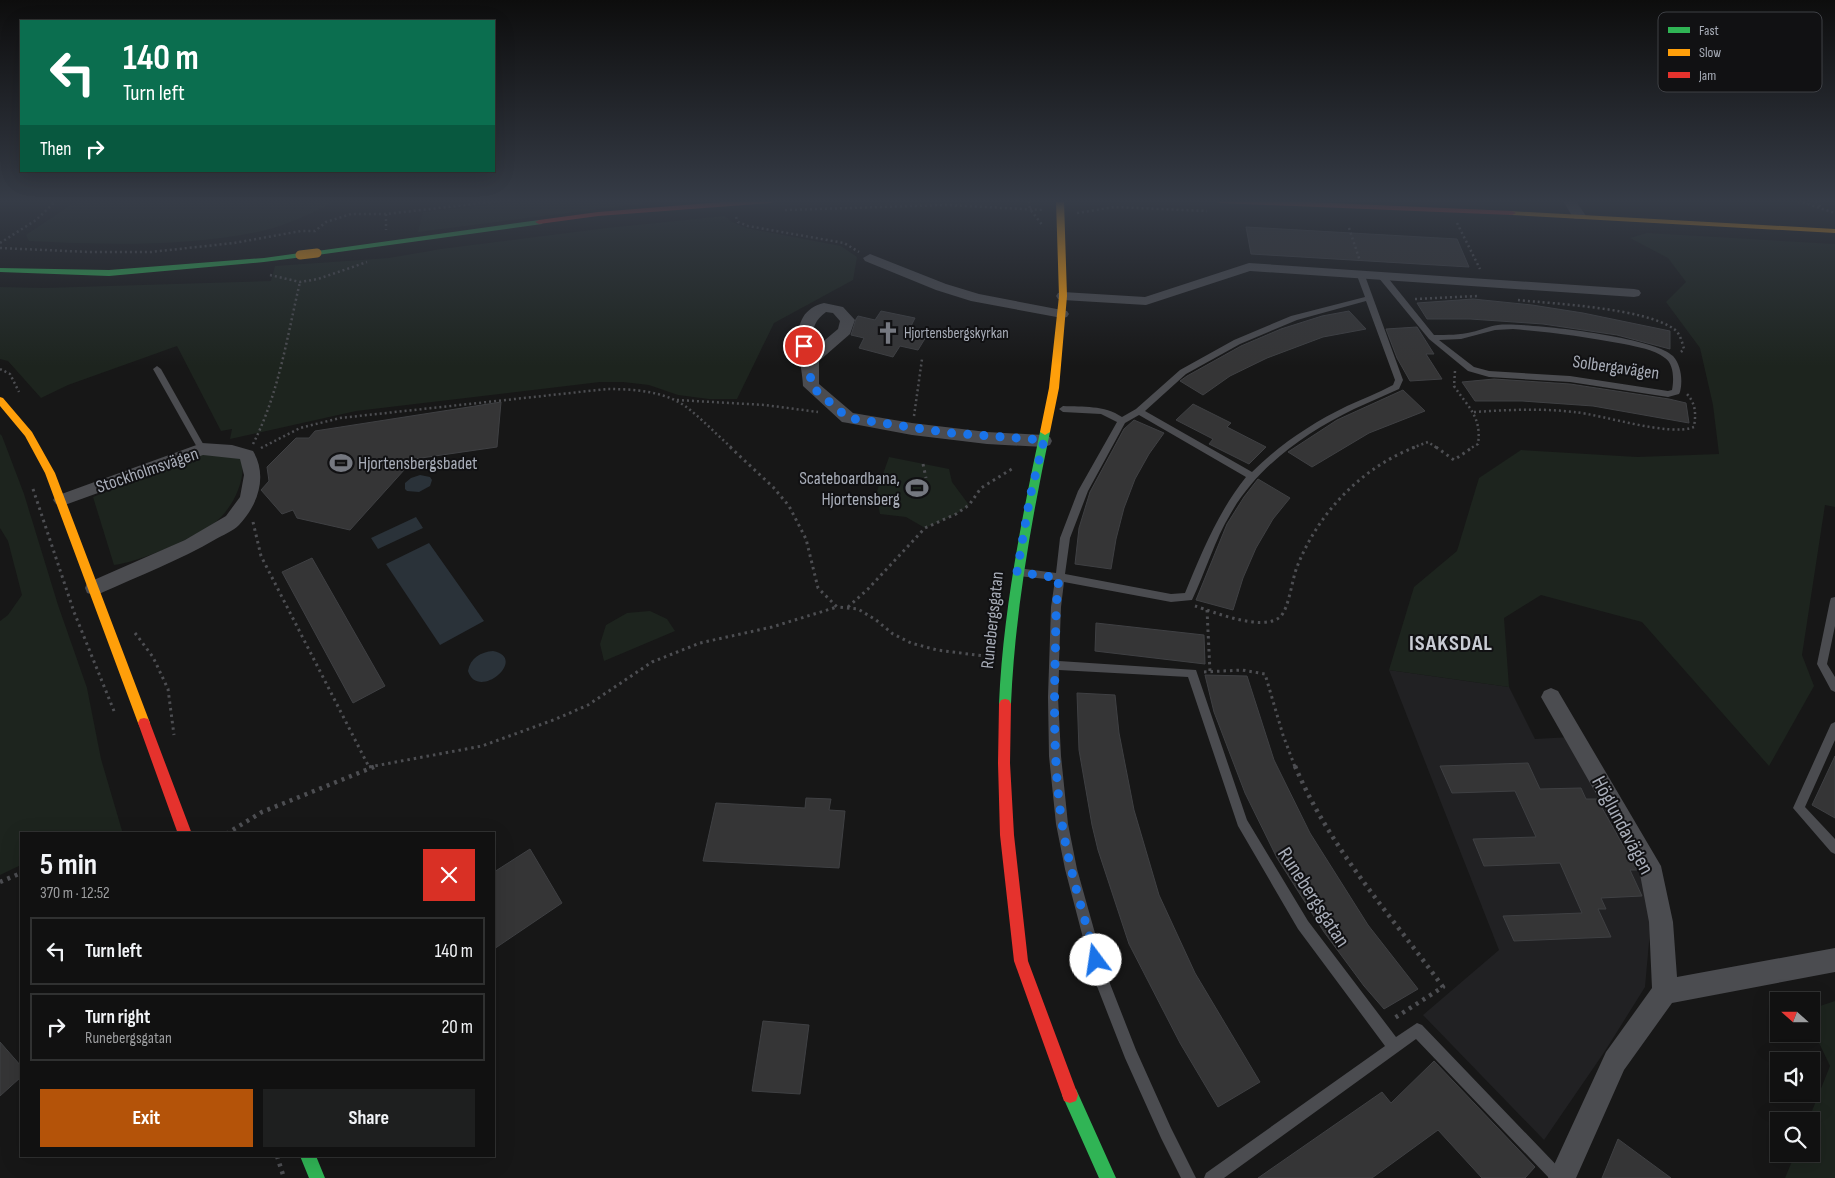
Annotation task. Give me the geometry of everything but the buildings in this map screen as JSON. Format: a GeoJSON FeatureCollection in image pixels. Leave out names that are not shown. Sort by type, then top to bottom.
{"type":"FeatureCollection","features":[{"type":"Feature","properties":{"kind":"main road"},"geometry":{"type":"LineString","coordinates":[[0,270],[94,274],[293,256]]}},
{"type":"Feature","properties":{"kind":"main road","name":"Runebergsgatan"},"geometry":{"type":"LineString","coordinates":[[1061,256],[1063,296],[1054,388],[1038,440],[1017,572],[1006,660],[1004,763],[1007,835],[1021,961],[1069,1094],[1108,1178]]}},
{"type":"Feature","properties":{"kind":"main road"},"geometry":{"type":"LineString","coordinates":[[8,258],[159,268]]}},
{"type":"Feature","properties":{"kind":"main road"},"geometry":{"type":"LineString","coordinates":[[0,400],[17,417],[45,461],[62,500],[184,832]]}},
{"type":"Feature","properties":{"kind":"main road"},"geometry":{"type":"LineString","coordinates":[[308,1157],[317,1178]]}},
{"type":"Feature","properties":{"kind":"street"},"geometry":{"type":"LineString","coordinates":[[870,258],[941,287],[976,298],[1062,314]]}},
{"type":"Feature","properties":{"kind":"street"},"geometry":{"type":"LineString","coordinates":[[1063,296],[1146,301],[1249,267],[1634,293]]}},
{"type":"Feature","properties":{"kind":"street"},"geometry":{"type":"LineString","coordinates":[[810,368],[811,386],[848,418],[912,429],[987,438],[1038,440]]}},
{"type":"Feature","properties":{"kind":"street","name":"Stockholmsvägen"},"geometry":{"type":"LineString","coordinates":[[62,500],[202,449],[232,450],[247,455]]}},
{"type":"Feature","properties":{"kind":"street"},"geometry":{"type":"LineString","coordinates":[[94,588],[191,546],[232,521],[248,498],[253,475],[247,455]]}},
{"type":"Feature","properties":{"kind":"street","name":"Höglundavägen"},"geometry":{"type":"LineString","coordinates":[[1551,697],[1650,866],[1661,922],[1665,992]]}},
{"type":"Feature","properties":{"kind":"street"},"geometry":{"type":"LineString","coordinates":[[1560,1178],[1615,1061],[1665,992],[1835,960]]}},
{"type":"Feature","properties":{"kind":"lane"},"geometry":{"type":"LineString","coordinates":[[1017,572],[1171,598],[1188,597],[1214,536],[1228,509],[1253,477],[1286,445],[1345,410],[1396,387],[1399,380],[1362,274]]}},
{"type":"Feature","properties":{"kind":"lane","name":"Solbergavägen"},"geometry":{"type":"LineString","coordinates":[[1381,275],[1432,337],[1471,370],[1488,374],[1570,379],[1668,394],[1676,392],[1678,386],[1674,362],[1667,355],[1640,346],[1560,331],[1520,327],[1499,327],[1460,337],[1432,337]]}},
{"type":"Feature","properties":{"kind":"lane"},"geometry":{"type":"LineString","coordinates":[[1189,1178],[1166,1134],[1130,1053],[1100,976],[1071,868],[1062,824],[1055,756],[1053,697],[1056,607],[1065,538],[1083,490],[1122,421],[1139,411],[1183,372],[1237,342],[1294,318],[1369,298]]}},
{"type":"Feature","properties":{"kind":"lane"},"geometry":{"type":"LineString","coordinates":[[157,368],[202,449]]}},
{"type":"Feature","properties":{"kind":"lane"},"geometry":{"type":"LineString","coordinates":[[1063,409],[1103,411],[1111,413],[1122,421]]}},
{"type":"Feature","properties":{"kind":"lane"},"geometry":{"type":"LineString","coordinates":[[1139,411],[1253,477]]}},
{"type":"Feature","properties":{"kind":"lane"},"geometry":{"type":"LineString","coordinates":[[1835,601],[1822,664],[1835,687]]}},
{"type":"Feature","properties":{"kind":"lane"},"geometry":{"type":"LineString","coordinates":[[1055,665],[1192,674]]}},
{"type":"Feature","properties":{"kind":"lane","name":"Runebergsgatan"},"geometry":{"type":"LineString","coordinates":[[1192,674],[1242,822],[1303,925],[1395,1047]]}},
{"type":"Feature","properties":{"kind":"lane"},"geometry":{"type":"LineString","coordinates":[[1835,727],[1799,808],[1835,848]]}},
{"type":"Feature","properties":{"kind":"lane"},"geometry":{"type":"LineString","coordinates":[[1210,1178],[1417,1030],[1560,1178]]}},
{"type":"Feature","properties":{"kind":"path"},"geometry":{"type":"LineString","coordinates":[[866,256],[870,258]]}},
{"type":"Feature","properties":{"kind":"path"},"geometry":{"type":"LineString","coordinates":[[1357,256],[1362,274]]}},
{"type":"Feature","properties":{"kind":"path"},"geometry":{"type":"LineString","coordinates":[[262,273],[300,282],[318,279],[368,262]]}},
{"type":"Feature","properties":{"kind":"path"},"geometry":{"type":"LineString","coordinates":[[247,455],[263,428],[274,398],[300,282]]}},
{"type":"Feature","properties":{"kind":"path"},"geometry":{"type":"LineString","coordinates":[[1402,299],[1485,295]]}},
{"type":"Feature","properties":{"kind":"path"},"geometry":{"type":"LineString","coordinates":[[912,429],[922,359]]}},
{"type":"Feature","properties":{"kind":"path"},"geometry":{"type":"LineString","coordinates":[[1171,598],[1231,618],[1266,622],[1279,618],[1284,610],[1288,592],[1303,553],[1335,502],[1358,480],[1418,445],[1428,442],[1454,460],[1466,454],[1478,444],[1481,430],[1478,417],[1454,386],[1454,372],[1459,361]]}},
{"type":"Feature","properties":{"kind":"path"},"geometry":{"type":"LineString","coordinates":[[1473,412],[1508,410],[1570,413],[1603,416],[1674,430],[1688,430],[1694,427],[1696,415],[1694,404],[1692,399],[1678,386]]}},
{"type":"Feature","properties":{"kind":"path"},"geometry":{"type":"LineString","coordinates":[[247,455],[300,428],[340,418],[595,389],[622,388],[638,390],[676,400],[796,408],[848,418]]}},
{"type":"Feature","properties":{"kind":"path"},"geometry":{"type":"LineString","coordinates":[[676,400],[774,486],[789,506],[806,539],[818,588],[837,607]]}},
{"type":"Feature","properties":{"kind":"path"},"geometry":{"type":"LineString","coordinates":[[848,608],[925,528],[956,514],[969,505],[981,488],[1015,468],[1038,440]]}},
{"type":"Feature","properties":{"kind":"path"},"geometry":{"type":"LineString","coordinates":[[923,464],[926,478]]}},
{"type":"Feature","properties":{"kind":"path"},"geometry":{"type":"LineString","coordinates":[[33,488],[74,612],[116,718]]}},
{"type":"Feature","properties":{"kind":"path"},"geometry":{"type":"LineString","coordinates":[[248,498],[261,556],[369,767]]}},
{"type":"Feature","properties":{"kind":"path"},"geometry":{"type":"LineString","coordinates":[[229,832],[262,812],[327,787],[369,767],[482,746],[588,705],[652,662],[700,643],[772,627],[837,607],[858,609],[876,620],[893,634],[911,643],[937,650],[985,656]]}},
{"type":"Feature","properties":{"kind":"path"},"geometry":{"type":"LineString","coordinates":[[1208,610],[1210,672]]}},
{"type":"Feature","properties":{"kind":"path"},"geometry":{"type":"LineString","coordinates":[[1192,674],[1244,670],[1258,671],[1265,674],[1276,716],[1296,770],[1315,806],[1376,900],[1443,987],[1380,1028]]}},
{"type":"Feature","properties":{"kind":"path"},"geometry":{"type":"LineString","coordinates":[[0,882],[20,873]]}},
{"type":"Feature","properties":{"kind":"path"},"geometry":{"type":"LineString","coordinates":[[277,1157],[284,1178]]}},
{"type":"Feature","properties":{"kind":"shaded area"},"geometry":{"type":"Polygon","coordinates":[[[401,256],[857,257],[853,280],[774,323],[737,399],[709,399],[678,395],[649,385],[600,382],[356,411],[230,439],[232,429],[221,431],[177,346],[68,385],[41,398],[8,361],[0,359],[0,287],[44,288],[271,281],[275,266],[401,256]]]}},
{"type":"Feature","properties":{"kind":"shaded area"},"geometry":{"type":"Polygon","coordinates":[[[1664,256],[1835,256],[1835,507],[1825,505],[1802,655],[1814,686],[1769,766],[1642,622],[1541,595],[1504,618],[1509,687],[1389,670],[1414,587],[1457,551],[1479,478],[1521,450],[1637,457],[1719,454],[1713,405],[1700,348],[1666,302],[1686,282],[1668,258],[1664,256]]]}},
{"type":"Feature","properties":{"kind":"shaded area"},"geometry":{"type":"Polygon","coordinates":[[[0,434],[24,494],[58,605],[87,688],[101,759],[122,832],[20,832],[20,865],[0,875],[0,621],[8,615],[22,595],[8,541],[0,528],[0,434]]]}},
{"type":"Feature","properties":{"kind":"shaded area"},"geometry":{"type":"Polygon","coordinates":[[[219,448],[242,460],[242,477],[236,495],[226,512],[204,530],[179,543],[151,555],[114,565],[93,497],[219,448]]]}},
{"type":"Feature","properties":{"kind":"shaded area","name":"Scateboardbana, Hjortensberg"},"geometry":{"type":"Polygon","coordinates":[[[889,457],[949,469],[952,482],[969,505],[956,514],[925,528],[906,517],[880,514],[876,494],[889,457]]]}},
{"type":"Feature","properties":{"kind":"shaded area"},"geometry":{"type":"Polygon","coordinates":[[[420,475],[430,477],[432,480],[430,486],[419,492],[407,491],[405,483],[411,478],[420,475]]]}},
{"type":"Feature","properties":{"kind":"shaded area"},"geometry":{"type":"Polygon","coordinates":[[[416,517],[423,528],[378,549],[371,538],[416,517]]]}},
{"type":"Feature","properties":{"kind":"shaded area"},"geometry":{"type":"Polygon","coordinates":[[[429,543],[484,621],[440,645],[386,564],[429,543]]]}},
{"type":"Feature","properties":{"kind":"shaded area"},"geometry":{"type":"Polygon","coordinates":[[[650,611],[667,619],[675,631],[604,661],[600,644],[606,625],[627,613],[650,611]]]}},
{"type":"Feature","properties":{"kind":"shaded area"},"geometry":{"type":"Polygon","coordinates":[[[493,651],[503,655],[506,661],[504,669],[490,680],[481,682],[473,679],[468,671],[471,663],[480,654],[493,651]]]}},
{"type":"Feature","properties":{"kind":"shaded area"},"geometry":{"type":"Polygon","coordinates":[[[1389,670],[1509,687],[1535,739],[1571,737],[1643,869],[1651,920],[1645,987],[1605,1051],[1544,1140],[1423,1015],[1499,950],[1389,670]]]}},
{"type":"Feature","properties":{"kind":"shaded area"},"geometry":{"type":"Polygon","coordinates":[[[1835,1001],[1835,1178],[1785,1178],[1792,1162],[1820,1162],[1820,1112],[1812,1112],[1816,1102],[1820,1102],[1820,1091],[1830,1066],[1819,1042],[1820,1006],[1835,1001]]]}},
{"type":"Feature","properties":{"kind":"traffic: fast"},"geometry":{"type":"LineString","coordinates":[[0,270],[109,273],[293,256]]}},
{"type":"Feature","properties":{"kind":"traffic: fast"},"geometry":{"type":"LineString","coordinates":[[1005,704],[1009,635],[1025,533],[1045,432]]}},
{"type":"Feature","properties":{"kind":"traffic: fast"},"geometry":{"type":"LineString","coordinates":[[1070,1095],[1108,1178]]}},
{"type":"Feature","properties":{"kind":"traffic: fast"},"geometry":{"type":"LineString","coordinates":[[308,1157],[317,1178]]}},
{"type":"Feature","properties":{"kind":"traffic: slow"},"geometry":{"type":"LineString","coordinates":[[1045,432],[1054,388],[1063,296],[1062,256]]}},
{"type":"Feature","properties":{"kind":"traffic: slow"},"geometry":{"type":"LineString","coordinates":[[0,400],[29,434],[50,473],[144,723]]}},
{"type":"Feature","properties":{"kind":"traffic: jam"},"geometry":{"type":"LineString","coordinates":[[1005,704],[1004,763],[1007,835],[1021,961],[1070,1095]]}},
{"type":"Feature","properties":{"kind":"traffic: jam"},"geometry":{"type":"LineString","coordinates":[[144,723],[184,832]]}},
{"type":"Feature","properties":{"kind":"place","name":"Hjortensbergskyrkan"},"geometry":{"type":"Point","coordinates":[888,333]}},
{"type":"Feature","properties":{"kind":"place","name":"Hjortensbergsbadet"},"geometry":{"type":"Point","coordinates":[341,463]}},
{"type":"Feature","properties":{"kind":"place","name":"Scateboardbana, Hjortensberg"},"geometry":{"type":"Point","coordinates":[917,488]}},
{"type":"Feature","properties":{"kind":"district","name":"ISAKSDAL"},"geometry":{"type":"Point","coordinates":[1451,642]}},
{"type":"Feature","properties":{"kind":"route"},"geometry":{"type":"LineString","coordinates":[[804,346],[810,368],[811,386],[848,418],[912,429],[987,438],[1044,440],[1030,497],[1017,572],[1059,578],[1056,607],[1053,697],[1055,756],[1062,824],[1071,868],[1096,960]]}}]}
